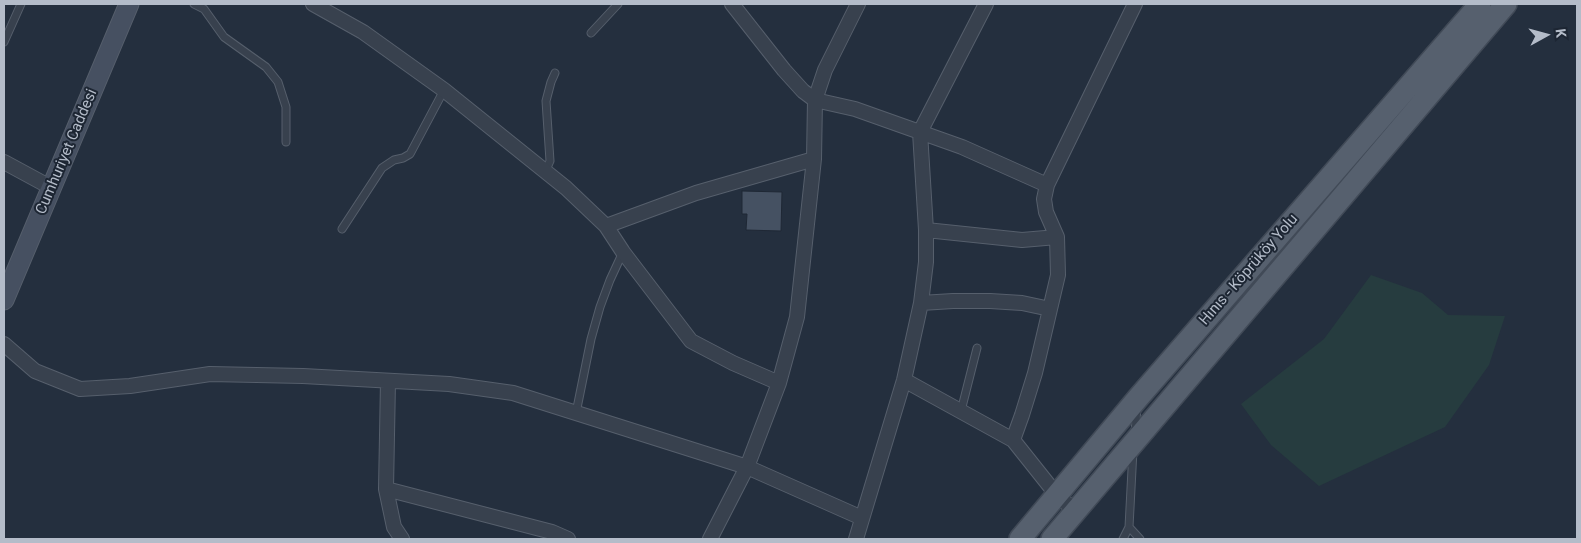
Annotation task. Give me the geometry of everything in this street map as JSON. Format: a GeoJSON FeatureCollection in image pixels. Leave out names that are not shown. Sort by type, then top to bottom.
{"type":"FeatureCollection","features":[{"type":"Feature","properties":{"kind":"main road","name":"Cumhuriyet Caddesi"},"geometry":{"type":"LineString","coordinates":[[5,295],[129,4]]}},
{"type":"Feature","properties":{"kind":"main road","name":"Hınıs - Köprüköy Yolu"},"geometry":{"type":"LineString","coordinates":[[1020,539],[1138,398],[1480,4]]}},
{"type":"Feature","properties":{"kind":"main road","name":"Hınıs - Köprüköy Yolu"},"geometry":{"type":"LineString","coordinates":[[1052,539],[1506,4]]}},
{"type":"Feature","properties":{"kind":"street"},"geometry":{"type":"LineString","coordinates":[[312,4],[363,32],[444,90],[566,188],[606,226],[622,252],[691,341],[733,363],[779,383]]}},
{"type":"Feature","properties":{"kind":"street"},"geometry":{"type":"LineString","coordinates":[[732,4],[784,70],[803,91],[815,100],[854,109],[962,147],[1047,185]]}},
{"type":"Feature","properties":{"kind":"street"},"geometry":{"type":"LineString","coordinates":[[710,539],[747,468],[779,383],[797,316],[814,159],[815,100],[824,70],[858,4]]}},
{"type":"Feature","properties":{"kind":"street"},"geometry":{"type":"LineString","coordinates":[[856,539],[904,380],[922,303],[926,262],[926,230],[920,132],[986,4]]}},
{"type":"Feature","properties":{"kind":"street"},"geometry":{"type":"LineString","coordinates":[[1013,440],[1035,373],[1058,275],[1057,237],[1046,212],[1044,198],[1047,185],[1135,4]]}},
{"type":"Feature","properties":{"kind":"street"},"geometry":{"type":"LineString","coordinates":[[606,226],[696,193],[814,159]]}},
{"type":"Feature","properties":{"kind":"street"},"geometry":{"type":"LineString","coordinates":[[4,162],[52,188]]}},
{"type":"Feature","properties":{"kind":"street"},"geometry":{"type":"LineString","coordinates":[[926,230],[1022,240],[1057,237]]}},
{"type":"Feature","properties":{"kind":"street"},"geometry":{"type":"LineString","coordinates":[[922,303],[990,300],[1022,303],[1050,309]]}},
{"type":"Feature","properties":{"kind":"street"},"geometry":{"type":"LineString","coordinates":[[4,344],[36,371],[80,390],[130,386],[210,374],[303,376],[450,384],[513,393],[747,468],[862,518]]}},
{"type":"Feature","properties":{"kind":"street"},"geometry":{"type":"LineString","coordinates":[[904,380],[1013,440],[1056,494],[1076,512]]}},
{"type":"Feature","properties":{"kind":"street"},"geometry":{"type":"LineString","coordinates":[[388,381],[386,489],[394,527],[402,539]]}},
{"type":"Feature","properties":{"kind":"street"},"geometry":{"type":"LineString","coordinates":[[386,489],[552,532],[568,539]]}},
{"type":"Feature","properties":{"kind":"lane"},"geometry":{"type":"LineString","coordinates":[[4,42],[21,4]]}},
{"type":"Feature","properties":{"kind":"lane"},"geometry":{"type":"LineString","coordinates":[[194,4],[204,9],[224,37],[266,67],[278,82],[286,107],[286,142]]}},
{"type":"Feature","properties":{"kind":"lane"},"geometry":{"type":"LineString","coordinates":[[591,34],[618,4]]}},
{"type":"Feature","properties":{"kind":"lane"},"geometry":{"type":"LineString","coordinates":[[545,172],[550,161],[546,101],[555,73]]}},
{"type":"Feature","properties":{"kind":"lane"},"geometry":{"type":"LineString","coordinates":[[342,229],[382,168],[389,162],[410,154],[444,90]]}},
{"type":"Feature","properties":{"kind":"lane"},"geometry":{"type":"LineString","coordinates":[[576,413],[591,339],[600,307],[622,252]]}},
{"type":"Feature","properties":{"kind":"lane"},"geometry":{"type":"LineString","coordinates":[[961,411],[976,348]]}},
{"type":"Feature","properties":{"kind":"lane"},"geometry":{"type":"LineString","coordinates":[[1123,539],[1129,528],[1138,398]]}},
{"type":"Feature","properties":{"kind":"lane"},"geometry":{"type":"LineString","coordinates":[[1129,528],[1140,539]]}},
{"type":"Feature","properties":{"kind":"green space"},"geometry":{"type":"Polygon","coordinates":[[[1371,275],[1422,293],[1448,315],[1505,316],[1489,365],[1445,427],[1319,486],[1271,445],[1241,404],[1324,339],[1371,275]]]}},
{"type":"Feature","properties":{"kind":"building"},"geometry":{"type":"Polygon","coordinates":[[[742,191],[782,192],[781,231],[746,230],[747,214],[742,214],[742,191]]]}}]}
